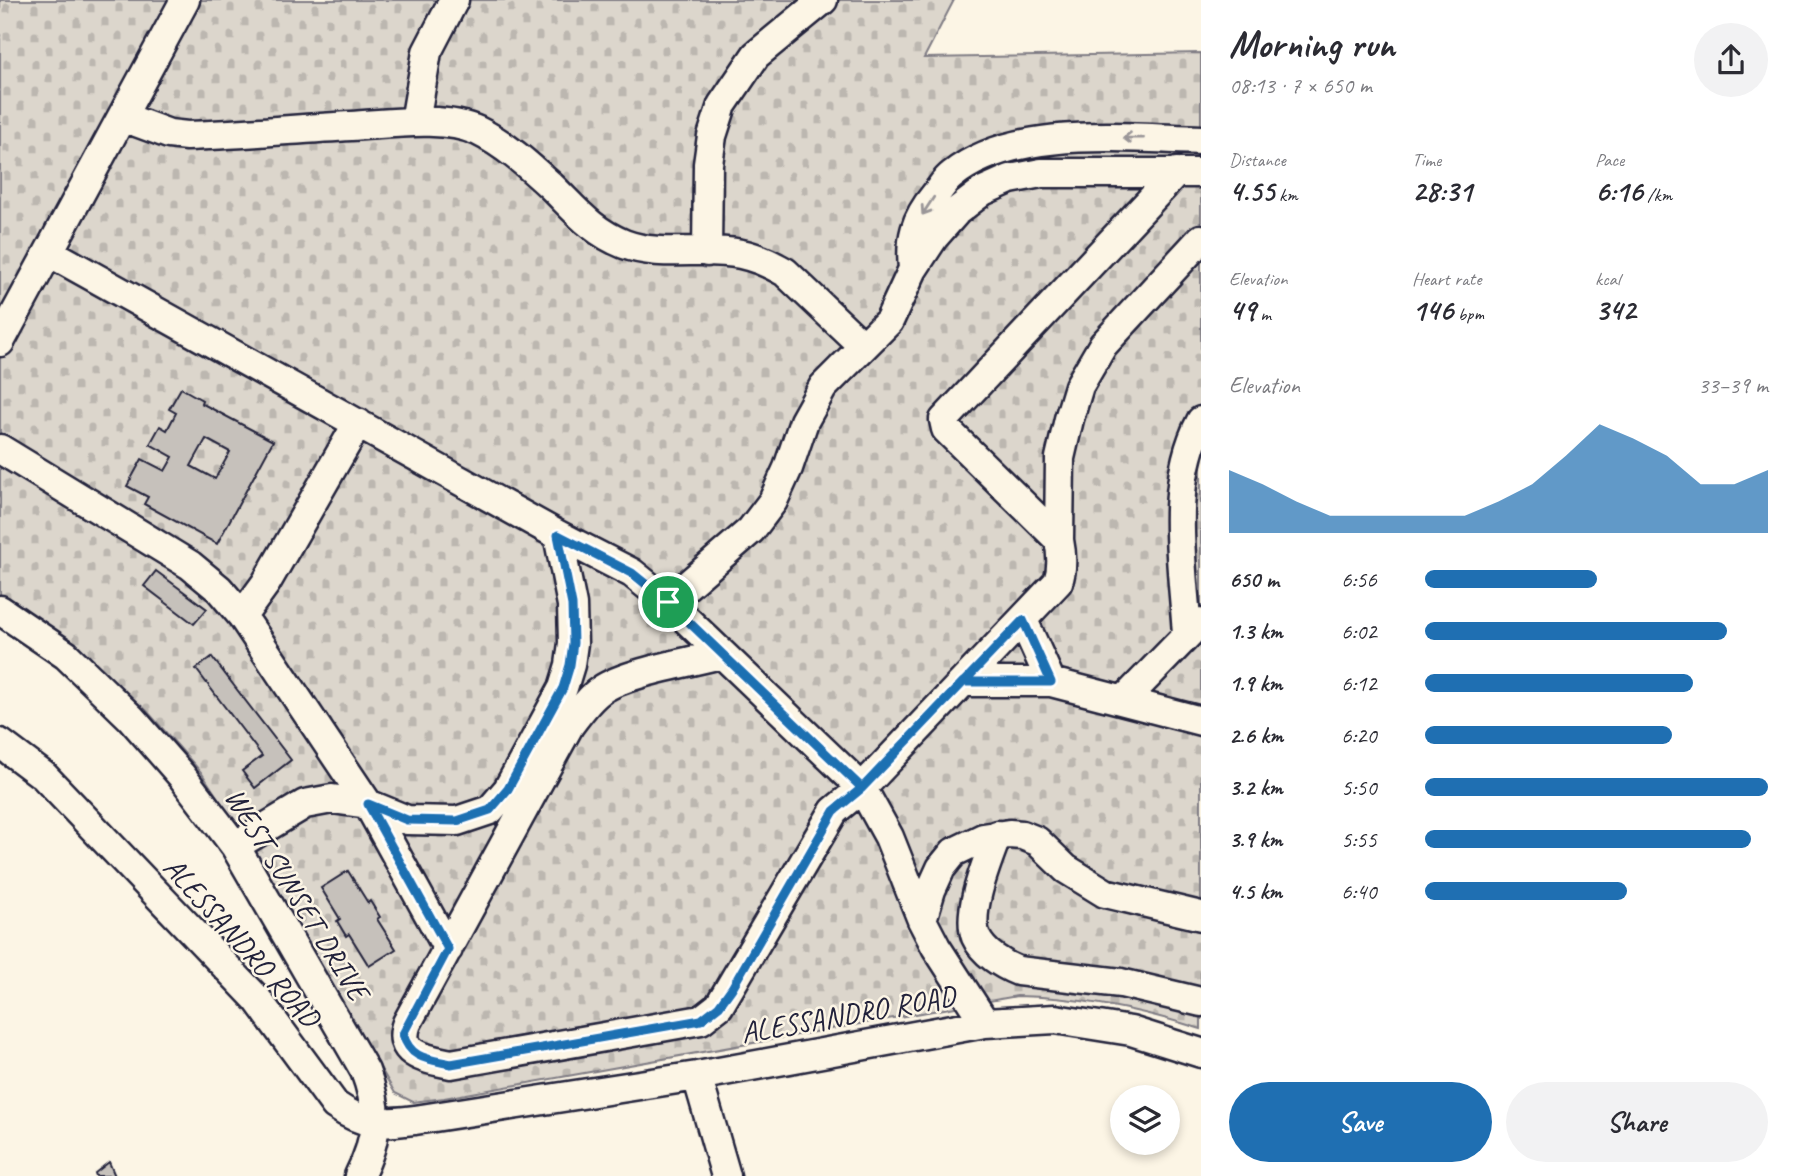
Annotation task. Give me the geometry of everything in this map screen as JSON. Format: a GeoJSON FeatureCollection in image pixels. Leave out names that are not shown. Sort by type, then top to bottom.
{"type":"FeatureCollection","features":[{"type":"Feature","properties":{"kind":"street"},"geometry":{"type":"LineString","coordinates":[[0,342],[185,0]]}},
{"type":"Feature","properties":{"kind":"street"},"geometry":{"type":"LineString","coordinates":[[415,122],[427,52],[454,0]]}},
{"type":"Feature","properties":{"kind":"street"},"geometry":{"type":"LineString","coordinates":[[707,252],[708,164],[712,136],[722,105],[756,55],[823,0]]}},
{"type":"Feature","properties":{"kind":"street"},"geometry":{"type":"LineString","coordinates":[[123,117],[169,134],[187,136],[415,122],[456,124],[478,131],[513,153],[580,218],[598,231],[623,243],[643,249],[740,254],[769,263],[785,272],[863,346]]}},
{"type":"Feature","properties":{"kind":"street"},"geometry":{"type":"LineString","coordinates":[[913,269],[911,248],[916,225],[930,200],[951,176],[984,156],[1026,144],[1075,137],[1201,140]]}},
{"type":"Feature","properties":{"kind":"street"},"geometry":{"type":"LineString","coordinates":[[668,602],[751,530],[773,501],[804,421],[822,387],[894,313],[913,269],[934,237],[957,211],[983,191],[1010,179],[1041,173],[1189,172]]}},
{"type":"Feature","properties":{"kind":"street"},"geometry":{"type":"LineString","coordinates":[[1059,540],[946,429],[944,420],[1189,172]]}},
{"type":"Feature","properties":{"kind":"street"},"geometry":{"type":"LineString","coordinates":[[721,654],[616,681],[600,690],[584,706],[569,726],[403,1034],[406,1046],[413,1053],[451,1064],[701,1020],[719,1006],[834,811],[862,788],[1058,582],[1062,572],[1059,540],[1060,458],[1079,386],[1103,345],[1201,239]]}},
{"type":"Feature","properties":{"kind":"street"},"geometry":{"type":"LineString","coordinates":[[49,252],[558,535],[632,573],[668,602],[862,788],[889,837],[922,920],[936,947],[985,1023]]}},
{"type":"Feature","properties":{"kind":"street"},"geometry":{"type":"LineString","coordinates":[[1125,699],[1194,628],[1180,513],[1189,451],[1201,421]]}},
{"type":"Feature","properties":{"kind":"street"},"geometry":{"type":"LineString","coordinates":[[242,616],[266,583],[358,424]]}},
{"type":"Feature","properties":{"kind":"street"},"geometry":{"type":"LineString","coordinates":[[0,449],[190,565],[219,589],[242,616],[368,804],[448,949]]}},
{"type":"Feature","properties":{"kind":"street"},"geometry":{"type":"LineString","coordinates":[[235,846],[305,804],[332,799],[368,804],[407,820],[457,821],[490,810],[508,789],[563,688],[570,665],[573,616],[558,535]]}},
{"type":"Feature","properties":{"kind":"street","name":"WEST SUNSET DRIVE"},"geometry":{"type":"LineString","coordinates":[[0,610],[66,655],[131,718],[181,775],[235,846],[365,1071],[374,1092],[376,1124],[368,1158],[359,1176]]}},
{"type":"Feature","properties":{"kind":"street"},"geometry":{"type":"LineString","coordinates":[[1023,620],[1051,682]]}},
{"type":"Feature","properties":{"kind":"street"},"geometry":{"type":"LineString","coordinates":[[963,682],[1051,682],[1125,699],[1201,721]]}},
{"type":"Feature","properties":{"kind":"street","name":"ALESSANDRO ROAD"},"geometry":{"type":"LineString","coordinates":[[0,743],[44,776],[257,999],[335,1105],[350,1116],[376,1124],[697,1076],[985,1023],[1055,1019],[1132,1031],[1201,1053]]}},
{"type":"Feature","properties":{"kind":"street"},"geometry":{"type":"LineString","coordinates":[[922,920],[941,868],[954,852],[983,838],[997,835],[1022,835],[1037,841],[1066,869],[1105,893],[1201,916]]}},
{"type":"Feature","properties":{"kind":"street"},"geometry":{"type":"LineString","coordinates":[[997,835],[979,890],[974,930],[977,940],[995,958],[1018,971],[1121,983],[1201,1002]]}},
{"type":"Feature","properties":{"kind":"street"},"geometry":{"type":"LineString","coordinates":[[697,1076],[726,1176]]}},
{"type":"Feature","properties":{"kind":"green space"},"geometry":{"type":"Polygon","coordinates":[[[0,0],[954,0],[924,58],[1201,53],[1201,1029],[1110,1006],[1017,996],[444,1098],[413,1102],[395,1093],[260,862],[201,772],[147,711],[75,646],[0,594],[0,0]]]}},
{"type":"Feature","properties":{"kind":"building"},"geometry":{"type":"Polygon","coordinates":[[[181,388],[202,400],[201,403],[273,441],[217,544],[144,504],[148,497],[127,486],[142,459],[165,471],[173,457],[150,444],[160,426],[167,430],[176,413],[169,409],[181,388]],[[206,439],[191,466],[215,479],[230,452],[206,439]]]}},
{"type":"Feature","properties":{"kind":"building"},"geometry":{"type":"Polygon","coordinates":[[[156,571],[207,609],[194,624],[144,586],[156,571]]]}},
{"type":"Feature","properties":{"kind":"building"},"geometry":{"type":"Polygon","coordinates":[[[212,657],[291,760],[255,788],[242,771],[262,756],[196,669],[212,657]]]}},
{"type":"Feature","properties":{"kind":"building"},"geometry":{"type":"Polygon","coordinates":[[[348,871],[380,917],[377,919],[396,949],[369,966],[349,934],[346,936],[337,921],[340,919],[321,888],[348,871]]]}},
{"type":"Feature","properties":{"kind":"building"},"geometry":{"type":"Polygon","coordinates":[[[109,1162],[115,1176],[96,1176],[95,1173],[109,1162]]]}},
{"type":"Feature","properties":{"kind":"route"},"geometry":{"type":"LineString","coordinates":[[668,602],[632,573],[558,535],[572,605],[573,643],[570,665],[563,688],[508,789],[490,810],[457,821],[407,820],[368,804],[448,949],[403,1034],[406,1046],[413,1053],[451,1064],[701,1020],[719,1006],[732,988],[834,811],[862,788],[913,735],[963,682],[1051,682],[1023,620],[963,682],[862,788],[668,602]]}}]}
